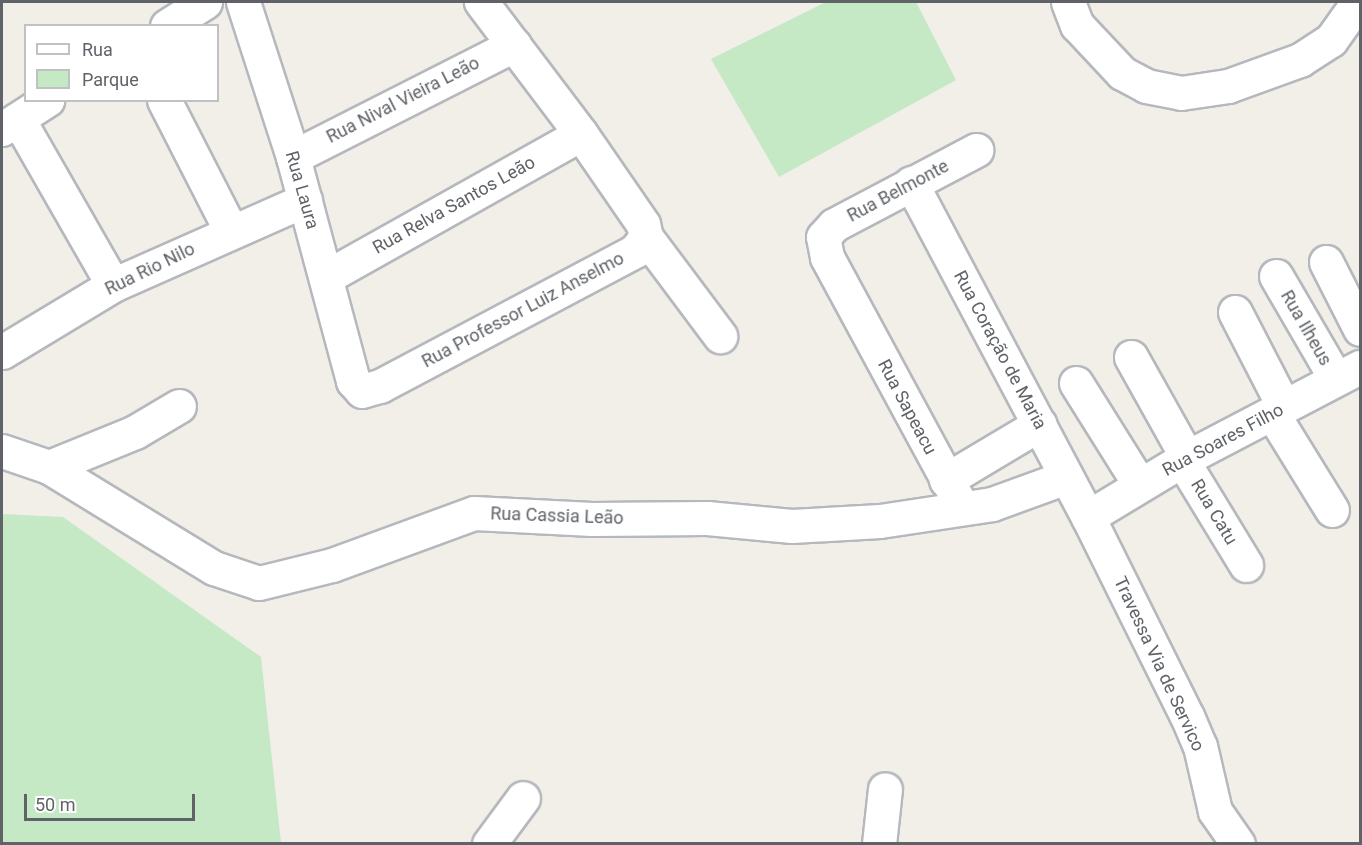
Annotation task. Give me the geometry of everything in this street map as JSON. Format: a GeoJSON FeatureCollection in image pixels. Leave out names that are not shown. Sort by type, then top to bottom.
{"type":"FeatureCollection","features":[{"type":"Feature","properties":{"kind":"street"},"geometry":{"type":"LineString","coordinates":[[170,24],[205,2]]}},
{"type":"Feature","properties":{"kind":"street","name":"Rua Laura"},"geometry":{"type":"LineString","coordinates":[[243,2],[293,157],[352,381]]}},
{"type":"Feature","properties":{"kind":"street"},"geometry":{"type":"LineString","coordinates":[[481,2],[581,134],[643,224],[646,237],[720,336]]}},
{"type":"Feature","properties":{"kind":"street"},"geometry":{"type":"LineString","coordinates":[[1068,2],[1077,25],[1122,73],[1146,86],[1181,93],[1228,87],[1300,60],[1331,40],[1358,2]]}},
{"type":"Feature","properties":{"kind":"street","name":"Rua Nival Vieira Leão"},"geometry":{"type":"LineString","coordinates":[[293,157],[514,45]]}},
{"type":"Feature","properties":{"kind":"street"},"geometry":{"type":"LineString","coordinates":[[44,102],[10,124],[113,285]]}},
{"type":"Feature","properties":{"kind":"street"},"geometry":{"type":"LineString","coordinates":[[165,102],[231,231]]}},
{"type":"Feature","properties":{"kind":"street","name":"Rua Relva Santos Leão"},"geometry":{"type":"LineString","coordinates":[[326,277],[581,134]]}},
{"type":"Feature","properties":{"kind":"street","name":"Rua Belmonte"},"geometry":{"type":"LineString","coordinates":[[823,237],[834,225],[976,150]]}},
{"type":"Feature","properties":{"kind":"street","name":"Rua Coração de Maria"},"geometry":{"type":"LineString","coordinates":[[911,183],[1088,517]]}},
{"type":"Feature","properties":{"kind":"street","name":"Rua Rio Nilo"},"geometry":{"type":"LineString","coordinates":[[2,352],[113,285],[305,200]]}},
{"type":"Feature","properties":{"kind":"street","name":"Rua Professor Luiz Anselmo"},"geometry":{"type":"LineString","coordinates":[[352,381],[362,391],[380,386],[635,250],[646,237]]}},
{"type":"Feature","properties":{"kind":"street","name":"Rua Sapeacu"},"geometry":{"type":"LineString","coordinates":[[823,237],[826,257],[954,494]]}},
{"type":"Feature","properties":{"kind":"street"},"geometry":{"type":"LineString","coordinates":[[1326,262],[1360,329]]}},
{"type":"Feature","properties":{"kind":"street","name":"Rua Ilheus"},"geometry":{"type":"LineString","coordinates":[[1276,276],[1348,373]]}},
{"type":"Feature","properties":{"kind":"street"},"geometry":{"type":"LineString","coordinates":[[1234,312],[1278,410],[1332,510]]}},
{"type":"Feature","properties":{"kind":"street","name":"Rua Catu"},"geometry":{"type":"LineString","coordinates":[[1131,357],[1246,565]]}},
{"type":"Feature","properties":{"kind":"street","name":"Rua Soares Filho"},"geometry":{"type":"LineString","coordinates":[[1088,517],[1185,458],[1348,373]]}},
{"type":"Feature","properties":{"kind":"street"},"geometry":{"type":"LineString","coordinates":[[1076,383],[1140,485]]}},
{"type":"Feature","properties":{"kind":"street"},"geometry":{"type":"LineString","coordinates":[[49,467],[135,432],[179,406]]}},
{"type":"Feature","properties":{"kind":"street"},"geometry":{"type":"LineString","coordinates":[[954,494],[1040,424]]}},
{"type":"Feature","properties":{"kind":"street","name":"Rua Cassia Leão"},"geometry":{"type":"LineString","coordinates":[[2,451],[49,467],[214,568],[259,583],[332,565],[474,513],[592,519],[707,518],[792,526],[880,520],[954,494],[992,504],[1066,477]]}},
{"type":"Feature","properties":{"kind":"street","name":"Travessa Via de Servico"},"geometry":{"type":"LineString","coordinates":[[1088,517],[1200,746],[1215,811],[1238,843]]}},
{"type":"Feature","properties":{"kind":"street"},"geometry":{"type":"LineString","coordinates":[[879,843],[885,789]]}},
{"type":"Feature","properties":{"kind":"street"},"geometry":{"type":"LineString","coordinates":[[489,843],[524,798]]}},
{"type":"Feature","properties":{"kind":"green space"},"geometry":{"type":"Polygon","coordinates":[[[826,2],[916,2],[956,80],[779,177],[711,59],[826,2]]]}},
{"type":"Feature","properties":{"kind":"green space"},"geometry":{"type":"Polygon","coordinates":[[[2,514],[63,517],[261,657],[281,843],[2,843],[2,514]]]}}]}
